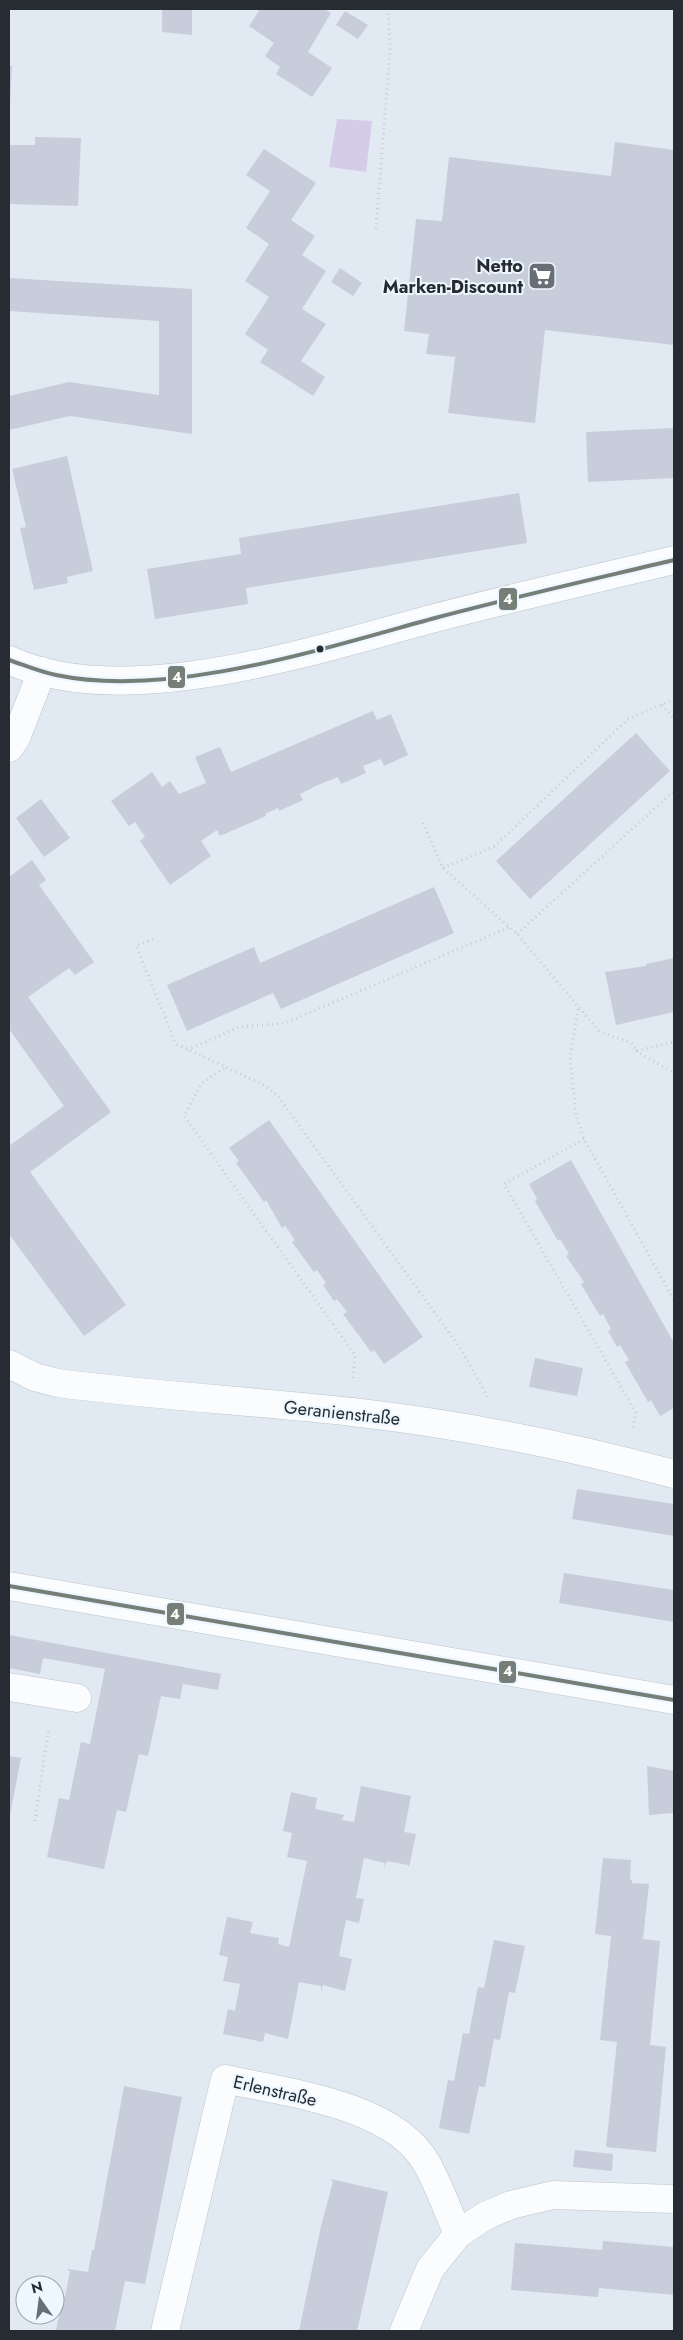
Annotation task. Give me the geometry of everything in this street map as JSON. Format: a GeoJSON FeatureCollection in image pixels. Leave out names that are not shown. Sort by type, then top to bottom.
{"type":"FeatureCollection","features":[{"type":"Feature","properties":{"kind":"street"},"geometry":{"type":"LineString","coordinates":[[9,660],[42,671],[80,678],[123,680],[169,679],[312,651],[436,618],[674,560]]}},
{"type":"Feature","properties":{"kind":"street"},"geometry":{"type":"LineString","coordinates":[[9,748],[16,738],[42,671]]}},
{"type":"Feature","properties":{"kind":"street","name":"Geranienstraße"},"geometry":{"type":"LineString","coordinates":[[9,1364],[35,1377],[58,1383],[352,1412],[448,1425],[624,1460],[674,1474]]}},
{"type":"Feature","properties":{"kind":"street"},"geometry":{"type":"LineString","coordinates":[[9,1586],[674,1700]]}},
{"type":"Feature","properties":{"kind":"street"},"geometry":{"type":"LineString","coordinates":[[9,1687],[66,1696]]}},
{"type":"Feature","properties":{"kind":"street","name":"Erlenstraße"},"geometry":{"type":"LineString","coordinates":[[165,2331],[225,2079],[352,2108],[376,2118],[409,2141],[427,2163],[458,2234]]}},
{"type":"Feature","properties":{"kind":"street"},"geometry":{"type":"LineString","coordinates":[[404,2331],[430,2269],[458,2234],[485,2216],[511,2205],[552,2195],[674,2199]]}},
{"type":"Feature","properties":{"kind":"path"},"geometry":{"type":"LineString","coordinates":[[376,229],[390,49],[388,9]]}},
{"type":"Feature","properties":{"kind":"path"},"geometry":{"type":"LineString","coordinates":[[443,868],[495,846],[628,719],[674,699]]}},
{"type":"Feature","properties":{"kind":"path"},"geometry":{"type":"LineString","coordinates":[[662,705],[674,719]]}},
{"type":"Feature","properties":{"kind":"path"},"geometry":{"type":"LineString","coordinates":[[517,934],[674,791]]}},
{"type":"Feature","properties":{"kind":"path"},"geometry":{"type":"LineString","coordinates":[[423,823],[443,868],[517,934],[578,1008],[599,1030],[631,1043],[636,1051],[674,1073]]}},
{"type":"Feature","properties":{"kind":"path"},"geometry":{"type":"LineString","coordinates":[[187,1050],[239,1027],[285,1023],[510,927]]}},
{"type":"Feature","properties":{"kind":"path"},"geometry":{"type":"LineString","coordinates":[[153,939],[136,946],[176,1044],[262,1084],[277,1095],[286,1105],[461,1349],[510,1438]]}},
{"type":"Feature","properties":{"kind":"path"},"geometry":{"type":"LineString","coordinates":[[578,1008],[570,1057],[576,1115],[584,1139],[674,1300]]}},
{"type":"Feature","properties":{"kind":"path"},"geometry":{"type":"LineString","coordinates":[[636,1051],[674,1042]]}},
{"type":"Feature","properties":{"kind":"path"},"geometry":{"type":"LineString","coordinates":[[225,1068],[201,1084],[184,1116],[355,1355],[352,1412]]}},
{"type":"Feature","properties":{"kind":"path"},"geometry":{"type":"LineString","coordinates":[[584,1139],[504,1184],[636,1413],[624,1460]]}},
{"type":"Feature","properties":{"kind":"path"},"geometry":{"type":"LineString","coordinates":[[35,1820],[66,1696]]}},
{"type":"Feature","properties":{"kind":"shaded area"},"geometry":{"type":"Polygon","coordinates":[[[337,119],[372,121],[366,172],[329,167],[337,119]]]}},
{"type":"Feature","properties":{"kind":"building"},"geometry":{"type":"Polygon","coordinates":[[[162,9],[192,9],[192,35],[162,32],[162,9]]]}},
{"type":"Feature","properties":{"kind":"building"},"geometry":{"type":"Polygon","coordinates":[[[260,9],[324,9],[331,13],[308,52],[332,68],[312,97],[276,74],[280,67],[265,56],[274,43],[249,26],[260,9]]]}},
{"type":"Feature","properties":{"kind":"building"},"geometry":{"type":"Polygon","coordinates":[[[345,11],[368,25],[358,39],[336,25],[345,11]]]}},
{"type":"Feature","properties":{"kind":"building"},"geometry":{"type":"Polygon","coordinates":[[[9,66],[12,66],[10,104],[9,104],[9,66]]]}},
{"type":"Feature","properties":{"kind":"building"},"geometry":{"type":"Polygon","coordinates":[[[35,137],[81,138],[78,206],[9,204],[9,145],[35,145],[35,137]]]}},
{"type":"Feature","properties":{"kind":"building","name":"Netto Marken-Discount"},"geometry":{"type":"Polygon","coordinates":[[[615,142],[674,150],[674,345],[545,330],[535,423],[448,413],[455,358],[457,357],[426,354],[429,334],[404,331],[416,219],[442,221],[449,157],[611,176],[615,142]]]}},
{"type":"Feature","properties":{"kind":"building"},"geometry":{"type":"Polygon","coordinates":[[[264,149],[316,183],[291,220],[315,236],[302,255],[326,271],[302,309],[326,324],[301,361],[325,377],[313,396],[260,362],[268,350],[245,334],[269,297],[245,281],[269,244],[246,228],[270,191],[246,175],[264,149]]]}},
{"type":"Feature","properties":{"kind":"building"},"geometry":{"type":"Polygon","coordinates":[[[340,268],[362,283],[353,296],[331,282],[340,268]]]}},
{"type":"Feature","properties":{"kind":"building"},"geometry":{"type":"Polygon","coordinates":[[[9,278],[192,289],[192,434],[70,416],[9,430],[9,396],[69,382],[159,395],[159,321],[9,311],[9,278]]]}},
{"type":"Feature","properties":{"kind":"building"},"geometry":{"type":"Polygon","coordinates":[[[674,428],[674,478],[588,482],[586,432],[674,428]]]}},
{"type":"Feature","properties":{"kind":"building"},"geometry":{"type":"Polygon","coordinates":[[[67,456],[93,571],[67,577],[68,583],[34,590],[20,528],[26,527],[12,469],[67,456]]]}},
{"type":"Feature","properties":{"kind":"building"},"geometry":{"type":"Polygon","coordinates":[[[519,493],[527,543],[246,588],[248,604],[155,619],[147,569],[241,554],[239,538],[519,493]]]}},
{"type":"Feature","properties":{"kind":"building"},"geometry":{"type":"Polygon","coordinates":[[[373,711],[377,720],[391,714],[408,755],[384,766],[381,759],[363,766],[366,773],[341,784],[338,777],[318,785],[300,794],[303,800],[279,811],[278,808],[265,814],[266,816],[220,836],[217,830],[201,841],[211,856],[170,885],[140,841],[145,837],[135,822],[129,826],[111,801],[152,772],[162,787],[170,781],[179,794],[206,783],[195,757],[220,747],[231,772],[373,711]]]}},
{"type":"Feature","properties":{"kind":"building"},"geometry":{"type":"Polygon","coordinates":[[[636,733],[670,771],[530,899],[496,861],[636,733]]]}},
{"type":"Feature","properties":{"kind":"building"},"geometry":{"type":"Polygon","coordinates":[[[41,799],[70,838],[44,857],[16,818],[41,799]]]}},
{"type":"Feature","properties":{"kind":"building"},"geometry":{"type":"Polygon","coordinates":[[[32,860],[46,880],[39,885],[94,962],[75,975],[69,968],[28,997],[111,1112],[30,1172],[126,1305],[84,1336],[9,1234],[9,1146],[64,1106],[9,1029],[9,877],[32,860]]]}},
{"type":"Feature","properties":{"kind":"building"},"geometry":{"type":"Polygon","coordinates":[[[434,887],[454,933],[281,1009],[273,993],[187,1031],[167,985],[254,947],[260,963],[434,887]]]}},
{"type":"Feature","properties":{"kind":"building"},"geometry":{"type":"Polygon","coordinates":[[[674,958],[674,1012],[616,1025],[605,972],[646,966],[646,964],[674,958]]]}},
{"type":"Feature","properties":{"kind":"building"},"geometry":{"type":"Polygon","coordinates":[[[269,1120],[423,1337],[384,1364],[374,1350],[371,1352],[343,1314],[347,1312],[337,1299],[334,1301],[323,1285],[326,1283],[317,1270],[314,1272],[292,1242],[295,1240],[285,1226],[282,1228],[266,1200],[264,1202],[236,1163],[239,1161],[229,1148],[269,1120]]]}},
{"type":"Feature","properties":{"kind":"building"},"geometry":{"type":"Polygon","coordinates":[[[571,1160],[674,1343],[674,1408],[660,1416],[651,1400],[648,1402],[625,1362],[629,1360],[620,1345],[617,1347],[608,1331],[611,1329],[603,1314],[600,1316],[581,1284],[584,1282],[566,1256],[569,1254],[560,1239],[558,1241],[535,1201],[537,1199],[529,1184],[571,1160]]]}},
{"type":"Feature","properties":{"kind":"building"},"geometry":{"type":"Polygon","coordinates":[[[535,1358],[583,1368],[577,1396],[529,1387],[535,1358]]]}},
{"type":"Feature","properties":{"kind":"building"},"geometry":{"type":"Polygon","coordinates":[[[577,1489],[674,1504],[674,1536],[572,1519],[577,1489]]]}},
{"type":"Feature","properties":{"kind":"building"},"geometry":{"type":"Polygon","coordinates":[[[564,1573],[674,1590],[674,1622],[559,1603],[564,1573]]]}},
{"type":"Feature","properties":{"kind":"building"},"geometry":{"type":"Polygon","coordinates":[[[9,1635],[221,1674],[218,1690],[183,1684],[180,1699],[161,1696],[148,1756],[139,1754],[126,1812],[117,1810],[104,1869],[47,1857],[59,1798],[69,1800],[81,1742],[90,1744],[105,1669],[43,1658],[40,1674],[9,1668],[9,1635]]]}},
{"type":"Feature","properties":{"kind":"building"},"geometry":{"type":"Polygon","coordinates":[[[9,1756],[21,1758],[10,1815],[9,1815],[9,1756]]]}},
{"type":"Feature","properties":{"kind":"building"},"geometry":{"type":"Polygon","coordinates":[[[647,1766],[674,1771],[674,1813],[649,1815],[647,1766]]]}},
{"type":"Feature","properties":{"kind":"building"},"geometry":{"type":"Polygon","coordinates":[[[361,1786],[411,1796],[404,1832],[416,1834],[409,1867],[408,1865],[387,1861],[383,1871],[385,1863],[364,1858],[356,1898],[364,1899],[359,1923],[346,1920],[339,1956],[352,1959],[345,1991],[323,1985],[321,1991],[321,1986],[299,1982],[288,2039],[265,2033],[263,2042],[223,2034],[228,2009],[235,2011],[240,1984],[223,1981],[228,1957],[219,1955],[227,1917],[253,1922],[250,1933],[279,1938],[278,1944],[289,1947],[307,1861],[287,1857],[292,1833],[283,1831],[291,1792],[317,1798],[315,1809],[344,1815],[342,1820],[354,1822],[361,1786]]]}},
{"type":"Feature","properties":{"kind":"building"},"geometry":{"type":"Polygon","coordinates":[[[603,1858],[631,1860],[630,1880],[632,1880],[632,1883],[649,1884],[643,1939],[660,1941],[650,2045],[666,2047],[656,2152],[606,2147],[617,2042],[600,2040],[611,1936],[595,1934],[603,1858]]]}},
{"type":"Feature","properties":{"kind":"building"},"geometry":{"type":"Polygon","coordinates":[[[494,1940],[525,1946],[515,1993],[509,1992],[500,2040],[494,2039],[485,2087],[479,2086],[469,2134],[439,2128],[448,2080],[454,2081],[463,2033],[469,2034],[478,1987],[484,1988],[494,1940]]]}},
{"type":"Feature","properties":{"kind":"building"},"geometry":{"type":"Polygon","coordinates":[[[124,2086],[182,2097],[145,2284],[125,2281],[115,2331],[56,2331],[57,2325],[65,2325],[65,2297],[70,2271],[68,2269],[88,2272],[92,2250],[94,2250],[124,2086]]]}},
{"type":"Feature","properties":{"kind":"building"},"geometry":{"type":"Polygon","coordinates":[[[575,2150],[613,2154],[612,2171],[573,2167],[575,2150]]]}},
{"type":"Feature","properties":{"kind":"building"},"geometry":{"type":"Polygon","coordinates":[[[331,2179],[388,2192],[357,2331],[299,2331],[321,2226],[333,2182],[331,2179]]]}},
{"type":"Feature","properties":{"kind":"building"},"geometry":{"type":"Polygon","coordinates":[[[603,2241],[674,2247],[674,2295],[599,2288],[598,2297],[511,2290],[515,2243],[602,2250],[603,2241]]]}},
{"type":"Feature","properties":{"kind":"transit line","name":"4"},"geometry":{"type":"LineString","coordinates":[[9,660],[50,674],[100,681],[148,680],[197,675],[247,667],[296,656],[465,610],[674,560]]}},
{"type":"Feature","properties":{"kind":"transit line","name":"4"},"geometry":{"type":"LineString","coordinates":[[9,1586],[674,1700]]}},
{"type":"Feature","properties":{"kind":"place","name":"Netto Marken-Discount"},"geometry":{"type":"Point","coordinates":[542,276]}}]}
